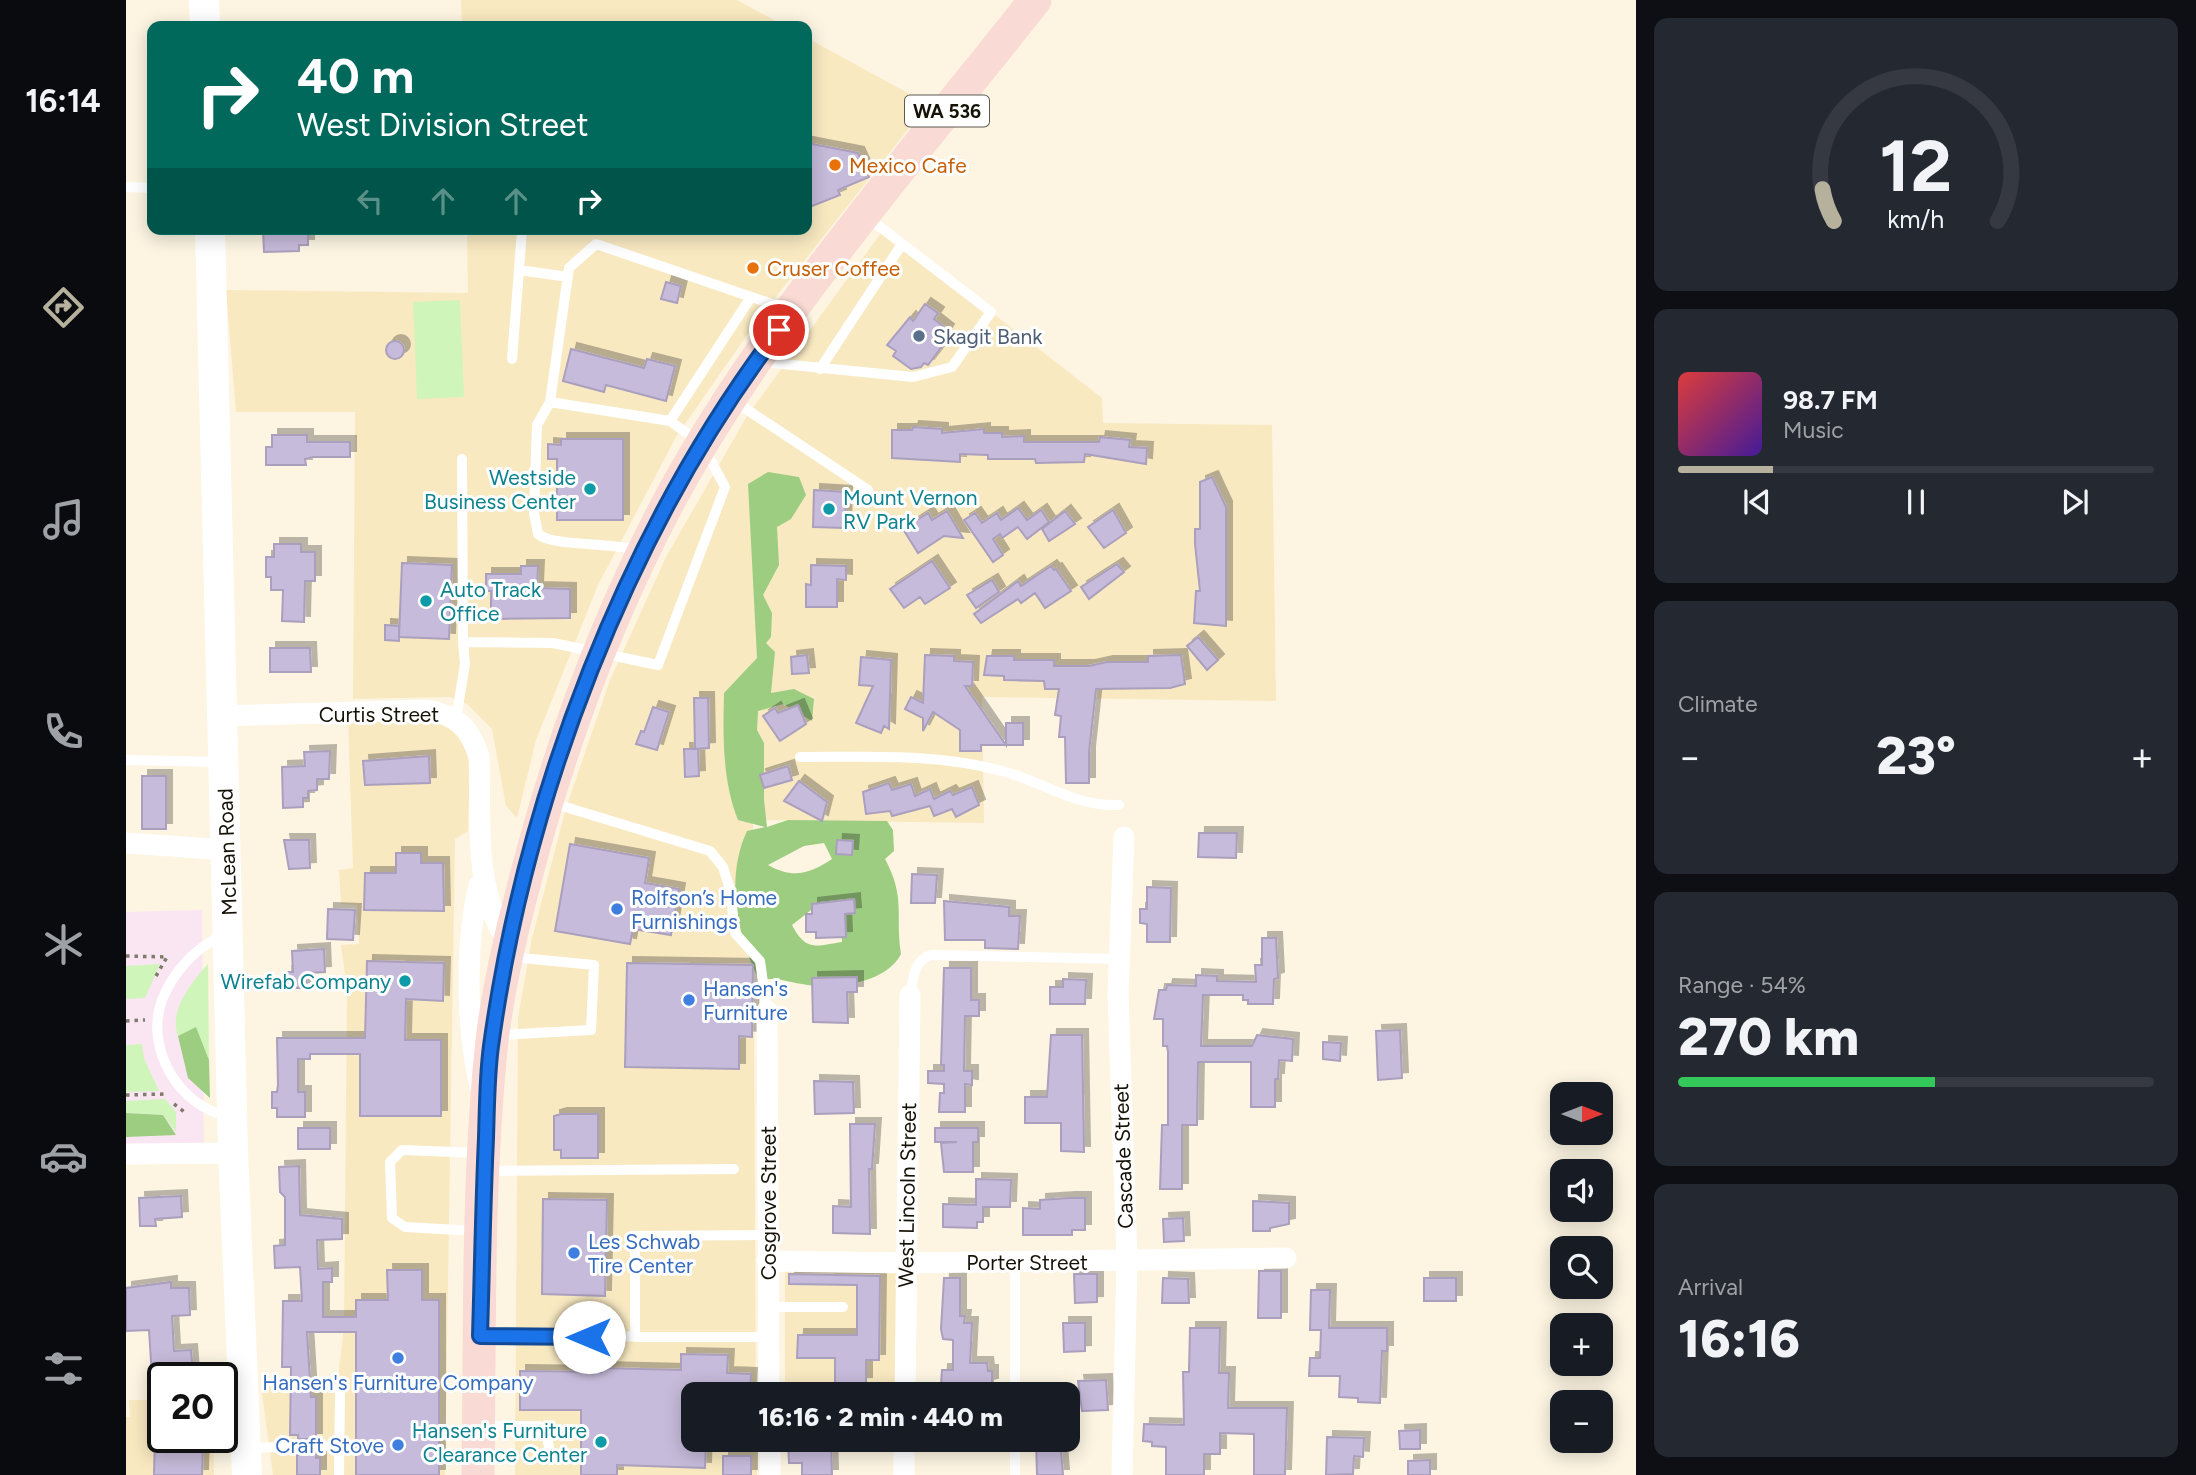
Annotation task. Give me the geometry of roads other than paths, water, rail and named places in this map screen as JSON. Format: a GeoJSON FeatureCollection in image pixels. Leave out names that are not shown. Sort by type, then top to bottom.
{"type":"FeatureCollection","features":[{"type":"Feature","properties":{"kind":"main road","name":"WA 536"},"geometry":{"type":"LineString","coordinates":[[478,1475],[482,1231],[493,1034],[510,945],[547,802],[598,654],[644,552],[702,444],[755,362],[862,219],[1035,0]]}},
{"type":"Feature","properties":{"kind":"street"},"geometry":{"type":"LineString","coordinates":[[204,0],[205,21]]}},
{"type":"Feature","properties":{"kind":"street","name":"McLean Road"},"geometry":{"type":"LineString","coordinates":[[210,235],[233,1153],[246,1461]]}},
{"type":"Feature","properties":{"kind":"street","name":"Curtis Street"},"geometry":{"type":"LineString","coordinates":[[222,716],[426,710],[448,714],[456,719],[474,739],[479,757],[482,873],[488,905],[510,945]]}},
{"type":"Feature","properties":{"kind":"street","name":"Cascade Street"},"geometry":{"type":"LineString","coordinates":[[1122,1475],[1127,1261],[1118,994],[1124,837]]}},
{"type":"Feature","properties":{"kind":"street"},"geometry":{"type":"LineString","coordinates":[[126,843],[227,849]]}},
{"type":"Feature","properties":{"kind":"street","name":"Curtis Street"},"geometry":{"type":"LineString","coordinates":[[482,873],[473,921],[471,1046],[487,1113]]}},
{"type":"Feature","properties":{"kind":"street","name":"West Lincoln Street"},"geometry":{"type":"LineString","coordinates":[[905,1382],[910,995]]}},
{"type":"Feature","properties":{"kind":"street","name":"Cosgrove Street"},"geometry":{"type":"LineString","coordinates":[[767,1011],[769,1382]]}},
{"type":"Feature","properties":{"kind":"street"},"geometry":{"type":"LineString","coordinates":[[126,1154],[233,1153]]}},
{"type":"Feature","properties":{"kind":"street","name":"Porter Street"},"geometry":{"type":"LineString","coordinates":[[767,1261],[906,1263],[1286,1258]]}},
{"type":"Feature","properties":{"kind":"street"},"geometry":{"type":"LineString","coordinates":[[770,1452],[770,1475]]}},
{"type":"Feature","properties":{"kind":"street"},"geometry":{"type":"LineString","coordinates":[[904,1452],[904,1475]]}},
{"type":"Feature","properties":{"kind":"lane"},"geometry":{"type":"LineString","coordinates":[[126,187],[147,188]]}},
{"type":"Feature","properties":{"kind":"lane"},"geometry":{"type":"LineString","coordinates":[[755,362],[913,377],[952,366],[991,312],[902,244],[862,219]]}},
{"type":"Feature","properties":{"kind":"lane"},"geometry":{"type":"LineString","coordinates":[[512,359],[522,235]]}},
{"type":"Feature","properties":{"kind":"lane"},"geometry":{"type":"LineString","coordinates":[[644,552],[613,544],[552,541],[538,534],[534,513],[537,425],[550,402],[569,268],[596,244],[793,310]]}},
{"type":"Feature","properties":{"kind":"lane"},"geometry":{"type":"LineString","coordinates":[[820,369],[902,244]]}},
{"type":"Feature","properties":{"kind":"lane"},"geometry":{"type":"LineString","coordinates":[[519,270],[568,277]]}},
{"type":"Feature","properties":{"kind":"lane"},"geometry":{"type":"LineString","coordinates":[[670,421],[751,297]]}},
{"type":"Feature","properties":{"kind":"lane"},"geometry":{"type":"LineString","coordinates":[[731,399],[867,490]]}},
{"type":"Feature","properties":{"kind":"lane"},"geometry":{"type":"LineString","coordinates":[[464,642],[553,643],[658,665],[725,487],[702,444],[670,421],[550,402]]}},
{"type":"Feature","properties":{"kind":"lane"},"geometry":{"type":"LineString","coordinates":[[456,719],[465,664],[462,459]]}},
{"type":"Feature","properties":{"kind":"lane"},"geometry":{"type":"LineString","coordinates":[[800,757],[930,757],[1003,771],[1084,803],[1119,805]]}},
{"type":"Feature","properties":{"kind":"lane"},"geometry":{"type":"LineString","coordinates":[[126,761],[224,762]]}},
{"type":"Feature","properties":{"kind":"lane"},"geometry":{"type":"LineString","coordinates":[[547,802],[710,851],[723,867],[730,889],[735,933],[760,961],[767,1011]]}},
{"type":"Feature","properties":{"kind":"lane"},"geometry":{"type":"LineString","coordinates":[[229,933],[210,941],[185,961],[162,1001],[159,1023],[161,1052],[174,1079],[188,1098],[206,1111],[233,1117]]}},
{"type":"Feature","properties":{"kind":"lane"},"geometry":{"type":"LineString","coordinates":[[493,1034],[522,1036],[591,1030],[594,965],[532,961],[510,945]]}},
{"type":"Feature","properties":{"kind":"lane"},"geometry":{"type":"LineString","coordinates":[[910,995],[920,961],[931,955],[1121,959]]}},
{"type":"Feature","properties":{"kind":"lane"},"geometry":{"type":"LineString","coordinates":[[482,1231],[405,1227],[392,1218],[390,1162],[402,1150],[485,1162],[734,1169]]}},
{"type":"Feature","properties":{"kind":"lane"},"geometry":{"type":"LineString","coordinates":[[635,1337],[635,1236],[767,1236]]}},
{"type":"Feature","properties":{"kind":"lane"},"geometry":{"type":"LineString","coordinates":[[1015,1262],[1015,1382]]}},
{"type":"Feature","properties":{"kind":"lane"},"geometry":{"type":"LineString","coordinates":[[768,1307],[843,1307]]}},
{"type":"Feature","properties":{"kind":"lane"},"geometry":{"type":"LineString","coordinates":[[480,1336],[768,1337]]}},
{"type":"Feature","properties":{"kind":"lane"},"geometry":{"type":"LineString","coordinates":[[339,1475],[340,1390]]}},
{"type":"Feature","properties":{"kind":"lane"},"geometry":{"type":"LineString","coordinates":[[479,1426],[539,1426],[547,1437],[550,1453]]}},
{"type":"Feature","properties":{"kind":"lane"},"geometry":{"type":"LineString","coordinates":[[246,1461],[339,1446]]}},
{"type":"Feature","properties":{"kind":"lane"},"geometry":{"type":"LineString","coordinates":[[1015,1452],[1015,1475]]}},
{"type":"Feature","properties":{"kind":"place","name":"Mexico Cafe"},"geometry":{"type":"Point","coordinates":[835,165]}},
{"type":"Feature","properties":{"kind":"place","name":"Cruser Coffee"},"geometry":{"type":"Point","coordinates":[753,268]}},
{"type":"Feature","properties":{"kind":"place","name":"Skagit Bank"},"geometry":{"type":"Point","coordinates":[919,336]}},
{"type":"Feature","properties":{"kind":"place","name":"Westside Business Center"},"geometry":{"type":"Point","coordinates":[590,489]}},
{"type":"Feature","properties":{"kind":"place","name":"Mount Vernon RV Park"},"geometry":{"type":"Point","coordinates":[829,509]}},
{"type":"Feature","properties":{"kind":"place","name":"Auto Track Office"},"geometry":{"type":"Point","coordinates":[426,601]}},
{"type":"Feature","properties":{"kind":"place","name":"Rolfson’s Home Furnishings"},"geometry":{"type":"Point","coordinates":[617,909]}},
{"type":"Feature","properties":{"kind":"place","name":"Wirefab Company"},"geometry":{"type":"Point","coordinates":[405,981]}},
{"type":"Feature","properties":{"kind":"place","name":"Hansen's Furniture"},"geometry":{"type":"Point","coordinates":[689,1000]}},
{"type":"Feature","properties":{"kind":"place","name":"Les Schwab Tire Center"},"geometry":{"type":"Point","coordinates":[574,1253]}},
{"type":"Feature","properties":{"kind":"place","name":"Hansen's Furniture Company"},"geometry":{"type":"Point","coordinates":[398,1358]}},
{"type":"Feature","properties":{"kind":"place","name":"Hansen's Furniture Clearance Center"},"geometry":{"type":"Point","coordinates":[601,1442]}},
{"type":"Feature","properties":{"kind":"place","name":"Craft Stove"},"geometry":{"type":"Point","coordinates":[398,1445]}}]}
